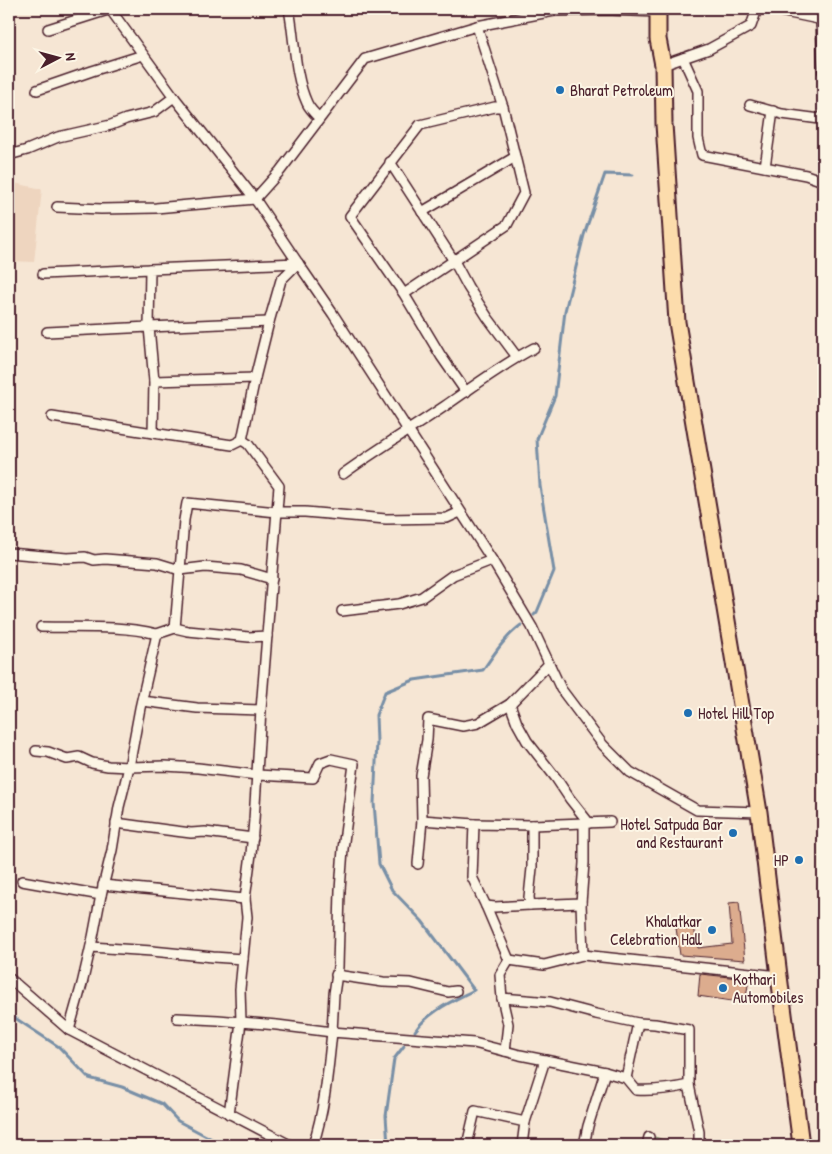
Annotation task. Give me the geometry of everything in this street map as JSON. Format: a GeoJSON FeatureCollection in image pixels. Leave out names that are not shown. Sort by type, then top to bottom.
{"type":"FeatureCollection","features":[{"type":"Feature","properties":{"kind":"highway"},"geometry":{"type":"LineString","coordinates":[[658,10],[658,39],[663,65],[664,124],[677,322],[759,812],[778,976],[801,1145]]}},
{"type":"Feature","properties":{"kind":"street"},"geometry":{"type":"LineString","coordinates":[[48,29],[111,9],[174,97],[255,199],[298,263],[492,560],[532,627],[561,689],[603,745],[630,772],[697,810],[759,812]]}},
{"type":"Feature","properties":{"kind":"street"},"geometry":{"type":"LineString","coordinates":[[289,9],[295,59],[302,90],[307,104],[319,118]]}},
{"type":"Feature","properties":{"kind":"street"},"geometry":{"type":"LineString","coordinates":[[663,65],[709,49],[751,26],[757,9]]}},
{"type":"Feature","properties":{"kind":"street"},"geometry":{"type":"LineString","coordinates":[[761,9],[775,10],[822,20],[823,71]]}},
{"type":"Feature","properties":{"kind":"street"},"geometry":{"type":"LineString","coordinates":[[57,207],[100,209],[156,208],[255,199],[280,171],[365,59],[477,26],[554,11],[658,10]]}},
{"type":"Feature","properties":{"kind":"street"},"geometry":{"type":"LineString","coordinates":[[404,294],[507,225],[524,193],[503,107],[477,26]]}},
{"type":"Feature","properties":{"kind":"street"},"geometry":{"type":"LineString","coordinates":[[37,90],[92,70],[143,55]]}},
{"type":"Feature","properties":{"kind":"street"},"geometry":{"type":"LineString","coordinates":[[683,58],[698,91],[698,138],[702,155],[806,175],[823,181]]}},
{"type":"Feature","properties":{"kind":"street"},"geometry":{"type":"LineString","coordinates":[[9,155],[58,138],[154,112],[174,97]]}},
{"type":"Feature","properties":{"kind":"street"},"geometry":{"type":"LineString","coordinates":[[750,105],[782,114],[820,119],[823,115]]}},
{"type":"Feature","properties":{"kind":"street"},"geometry":{"type":"LineString","coordinates":[[466,392],[441,356],[404,294],[350,216],[420,125],[503,107]]}},
{"type":"Feature","properties":{"kind":"street"},"geometry":{"type":"LineString","coordinates":[[765,167],[773,111]]}},
{"type":"Feature","properties":{"kind":"street"},"geometry":{"type":"LineString","coordinates":[[422,212],[515,158]]}},
{"type":"Feature","properties":{"kind":"street"},"geometry":{"type":"LineString","coordinates":[[390,162],[454,261],[488,318],[517,357]]}},
{"type":"Feature","properties":{"kind":"street"},"geometry":{"type":"LineString","coordinates":[[43,274],[298,263]]}},
{"type":"Feature","properties":{"kind":"street"},"geometry":{"type":"LineString","coordinates":[[242,440],[255,378],[281,280],[298,263]]}},
{"type":"Feature","properties":{"kind":"street"},"geometry":{"type":"LineString","coordinates":[[150,269],[149,327],[154,381],[153,433]]}},
{"type":"Feature","properties":{"kind":"street"},"geometry":{"type":"LineString","coordinates":[[46,332],[269,322]]}},
{"type":"Feature","properties":{"kind":"street"},"geometry":{"type":"LineString","coordinates":[[343,474],[517,357],[534,348]]}},
{"type":"Feature","properties":{"kind":"street"},"geometry":{"type":"LineString","coordinates":[[154,381],[255,378]]}},
{"type":"Feature","properties":{"kind":"street"},"geometry":{"type":"LineString","coordinates":[[52,418],[232,445],[242,440]]}},
{"type":"Feature","properties":{"kind":"street"},"geometry":{"type":"LineString","coordinates":[[229,1114],[241,1022],[240,989],[247,917],[245,899],[253,838],[279,486],[248,444],[242,440]]}},
{"type":"Feature","properties":{"kind":"street"},"geometry":{"type":"LineString","coordinates":[[175,628],[187,503],[277,512],[305,512],[386,519],[447,518],[460,512]]}},
{"type":"Feature","properties":{"kind":"street"},"geometry":{"type":"LineString","coordinates":[[9,553],[157,563],[180,570],[205,567],[241,570],[272,579]]}},
{"type":"Feature","properties":{"kind":"street"},"geometry":{"type":"LineString","coordinates":[[342,611],[399,604],[422,597],[453,575],[492,560]]}},
{"type":"Feature","properties":{"kind":"street"},"geometry":{"type":"LineString","coordinates":[[41,628],[118,628],[143,630],[157,634],[175,628],[249,637],[267,636]]}},
{"type":"Feature","properties":{"kind":"street"},"geometry":{"type":"LineString","coordinates":[[68,1030],[91,947],[157,634]]}},
{"type":"Feature","properties":{"kind":"street"},"geometry":{"type":"LineString","coordinates":[[418,864],[422,820],[421,776],[427,740],[428,719],[462,726],[478,724],[510,704],[549,664]]}},
{"type":"Feature","properties":{"kind":"street"},"geometry":{"type":"LineString","coordinates":[[142,701],[197,708],[261,710]]}},
{"type":"Feature","properties":{"kind":"street"},"geometry":{"type":"LineString","coordinates":[[510,704],[517,723],[527,741],[556,778],[587,823],[581,903],[583,956]]}},
{"type":"Feature","properties":{"kind":"street"},"geometry":{"type":"LineString","coordinates":[[36,751],[48,752],[66,759],[79,757],[92,763],[129,767],[165,766],[257,775],[313,778],[320,763],[331,759],[354,764],[343,850],[332,1032],[320,1125],[313,1145]]}},
{"type":"Feature","properties":{"kind":"street"},"geometry":{"type":"LineString","coordinates":[[422,820],[474,824],[532,825],[610,822]]}},
{"type":"Feature","properties":{"kind":"street"},"geometry":{"type":"LineString","coordinates":[[116,823],[191,833],[205,832],[253,838]]}},
{"type":"Feature","properties":{"kind":"street"},"geometry":{"type":"LineString","coordinates":[[474,824],[472,877],[509,960]]}},
{"type":"Feature","properties":{"kind":"street"},"geometry":{"type":"LineString","coordinates":[[530,905],[532,825]]}},
{"type":"Feature","properties":{"kind":"street"},"geometry":{"type":"LineString","coordinates":[[22,881],[101,895]]}},
{"type":"Feature","properties":{"kind":"street"},"geometry":{"type":"LineString","coordinates":[[103,885],[245,899]]}},
{"type":"Feature","properties":{"kind":"street"},"geometry":{"type":"LineString","coordinates":[[486,906],[581,903]]}},
{"type":"Feature","properties":{"kind":"street"},"geometry":{"type":"LineString","coordinates":[[91,947],[243,959]]}},
{"type":"Feature","properties":{"kind":"street"},"geometry":{"type":"LineString","coordinates":[[509,960],[544,964],[583,956],[778,976]]}},
{"type":"Feature","properties":{"kind":"street"},"geometry":{"type":"LineString","coordinates":[[505,1051],[508,1024],[502,998],[500,975],[509,960]]}},
{"type":"Feature","properties":{"kind":"street"},"geometry":{"type":"LineString","coordinates":[[336,975],[383,982],[410,983],[448,992],[456,991]]}},
{"type":"Feature","properties":{"kind":"street"},"geometry":{"type":"LineString","coordinates":[[9,978],[68,1030],[290,1145]]}},
{"type":"Feature","properties":{"kind":"street"},"geometry":{"type":"LineString","coordinates":[[502,998],[550,1002],[638,1023],[689,1030],[689,1085],[699,1132],[699,1145]]}},
{"type":"Feature","properties":{"kind":"street"},"geometry":{"type":"LineString","coordinates":[[178,1018],[277,1025],[332,1032],[474,1044],[605,1072],[626,1078],[636,1090],[652,1091],[689,1085]]}},
{"type":"Feature","properties":{"kind":"street"},"geometry":{"type":"LineString","coordinates":[[626,1078],[638,1023]]}},
{"type":"Feature","properties":{"kind":"street"},"geometry":{"type":"LineString","coordinates":[[522,1145],[525,1122],[545,1060]]}},
{"type":"Feature","properties":{"kind":"street"},"geometry":{"type":"LineString","coordinates":[[584,1145],[605,1072]]}},
{"type":"Feature","properties":{"kind":"street"},"geometry":{"type":"LineString","coordinates":[[467,1145],[474,1111],[525,1122]]}},
{"type":"Feature","properties":{"kind":"shaded area"},"geometry":{"type":"Polygon","coordinates":[[[9,182],[42,189],[34,262],[9,261],[9,182]]]}},
{"type":"Feature","properties":{"kind":"green space"},"geometry":{"type":"Polygon","coordinates":[[[655,1137],[678,1145],[653,1145],[655,1137]]]}},
{"type":"Feature","properties":{"kind":"building"},"geometry":{"type":"Polygon","coordinates":[[[739,902],[745,960],[680,955],[676,928],[694,927],[698,948],[732,944],[729,903],[739,902]]]}},
{"type":"Feature","properties":{"kind":"building","name":"Kothari Automobiles"},"geometry":{"type":"Polygon","coordinates":[[[700,974],[749,979],[745,1003],[698,996],[700,974]]]}},
{"type":"Feature","properties":{"kind":"waterway"},"geometry":{"type":"LineString","coordinates":[[534,615],[554,571],[540,486],[537,439],[555,396],[565,311],[584,235],[605,174],[633,175]]}},
{"type":"Feature","properties":{"kind":"waterway"},"geometry":{"type":"LineString","coordinates":[[415,1031],[434,1012],[474,990],[422,921],[392,890],[379,864],[374,803],[377,742],[376,715],[385,692],[414,680],[483,670],[505,640],[521,625]]}},
{"type":"Feature","properties":{"kind":"waterway"},"geometry":{"type":"LineString","coordinates":[[9,1014],[59,1047],[89,1078],[122,1087],[162,1104],[178,1121],[223,1145]]}},
{"type":"Feature","properties":{"kind":"waterway"},"geometry":{"type":"LineString","coordinates":[[388,1145],[386,1116],[394,1059],[404,1046]]}},
{"type":"Feature","properties":{"kind":"place","name":"Bharat Petroleum"},"geometry":{"type":"Point","coordinates":[560,90]}},
{"type":"Feature","properties":{"kind":"place","name":"Hotel Hill Top"},"geometry":{"type":"Point","coordinates":[688,713]}},
{"type":"Feature","properties":{"kind":"place","name":"Hotel Satpuda Bar and Restaurant"},"geometry":{"type":"Point","coordinates":[733,833]}},
{"type":"Feature","properties":{"kind":"place","name":"HP"},"geometry":{"type":"Point","coordinates":[799,860]}},
{"type":"Feature","properties":{"kind":"place","name":"Khalatkar Celebration Hall"},"geometry":{"type":"Point","coordinates":[712,930]}},
{"type":"Feature","properties":{"kind":"place","name":"Kothari Automobiles"},"geometry":{"type":"Point","coordinates":[723,988]}}]}
